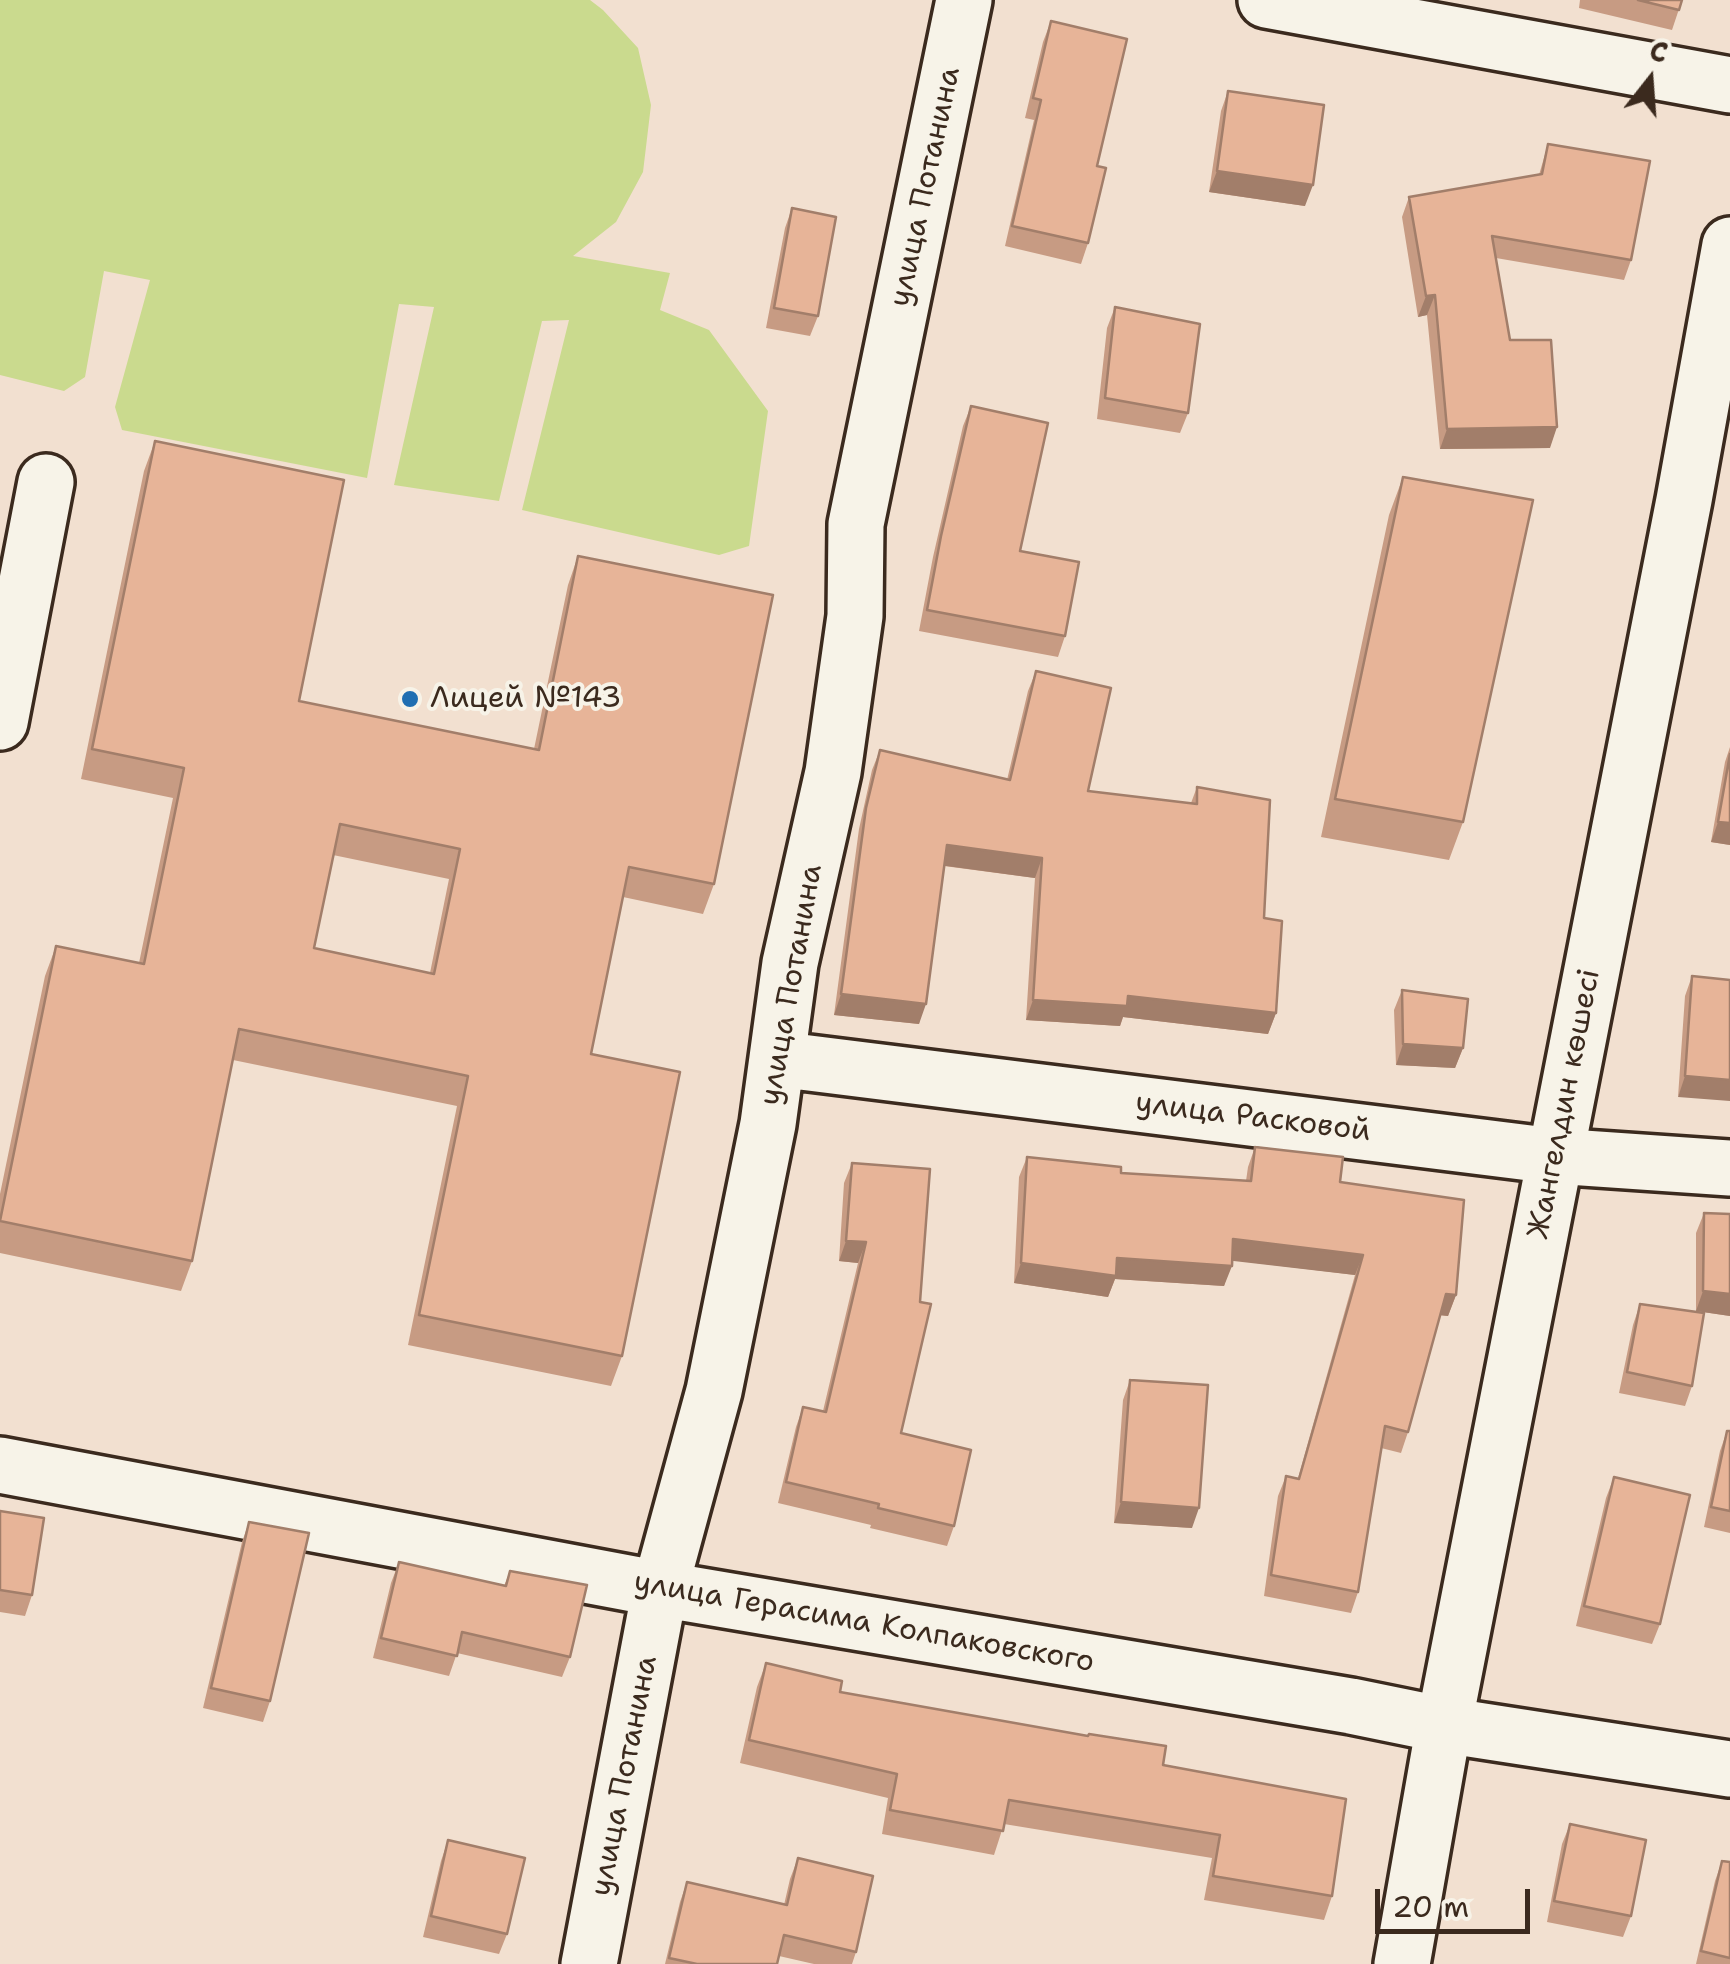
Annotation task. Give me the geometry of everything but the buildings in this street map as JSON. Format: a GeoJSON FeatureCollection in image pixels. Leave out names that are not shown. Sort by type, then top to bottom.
{"type":"FeatureCollection","features":[{"type":"Feature","properties":{"kind":"street","name":"улица Потанина"},"geometry":{"type":"LineString","coordinates":[[589,1964],[660,1589],[714,1391],[768,1124],[790,964],[833,772],[854,616],[856,524],[964,0]]}},
{"type":"Feature","properties":{"kind":"street"},"geometry":{"type":"LineString","coordinates":[[1266,0],[1730,85]]}},
{"type":"Feature","properties":{"kind":"street","name":"Жангелдин көшесі"},"geometry":{"type":"LineString","coordinates":[[1402,1964],[1444,1724],[1684,500],[1730,245]]}},
{"type":"Feature","properties":{"kind":"street"},"geometry":{"type":"LineString","coordinates":[[0,722],[46,482]]}},
{"type":"Feature","properties":{"kind":"street","name":"улица Расковой"},"geometry":{"type":"LineString","coordinates":[[778,1060],[1554,1156],[1730,1168]]}},
{"type":"Feature","properties":{"kind":"street","name":"улица Герасима Колпаковского"},"geometry":{"type":"LineString","coordinates":[[0,1466],[660,1589],[1444,1724],[1730,1769]]}},
{"type":"Feature","properties":{"kind":"green space"},"geometry":{"type":"Polygon","coordinates":[[[0,0],[590,0],[638,48],[651,105],[643,172],[616,222],[573,256],[670,273],[660,310],[709,330],[768,411],[749,546],[719,555],[522,510],[569,320],[542,321],[499,501],[394,485],[434,307],[399,304],[367,478],[122,430],[115,407],[150,280],[104,271],[85,377],[64,391],[0,375],[0,0]]]}},
{"type":"Feature","properties":{"kind":"place","name":"Лицей №143"},"geometry":{"type":"Point","coordinates":[410,699]}}]}
